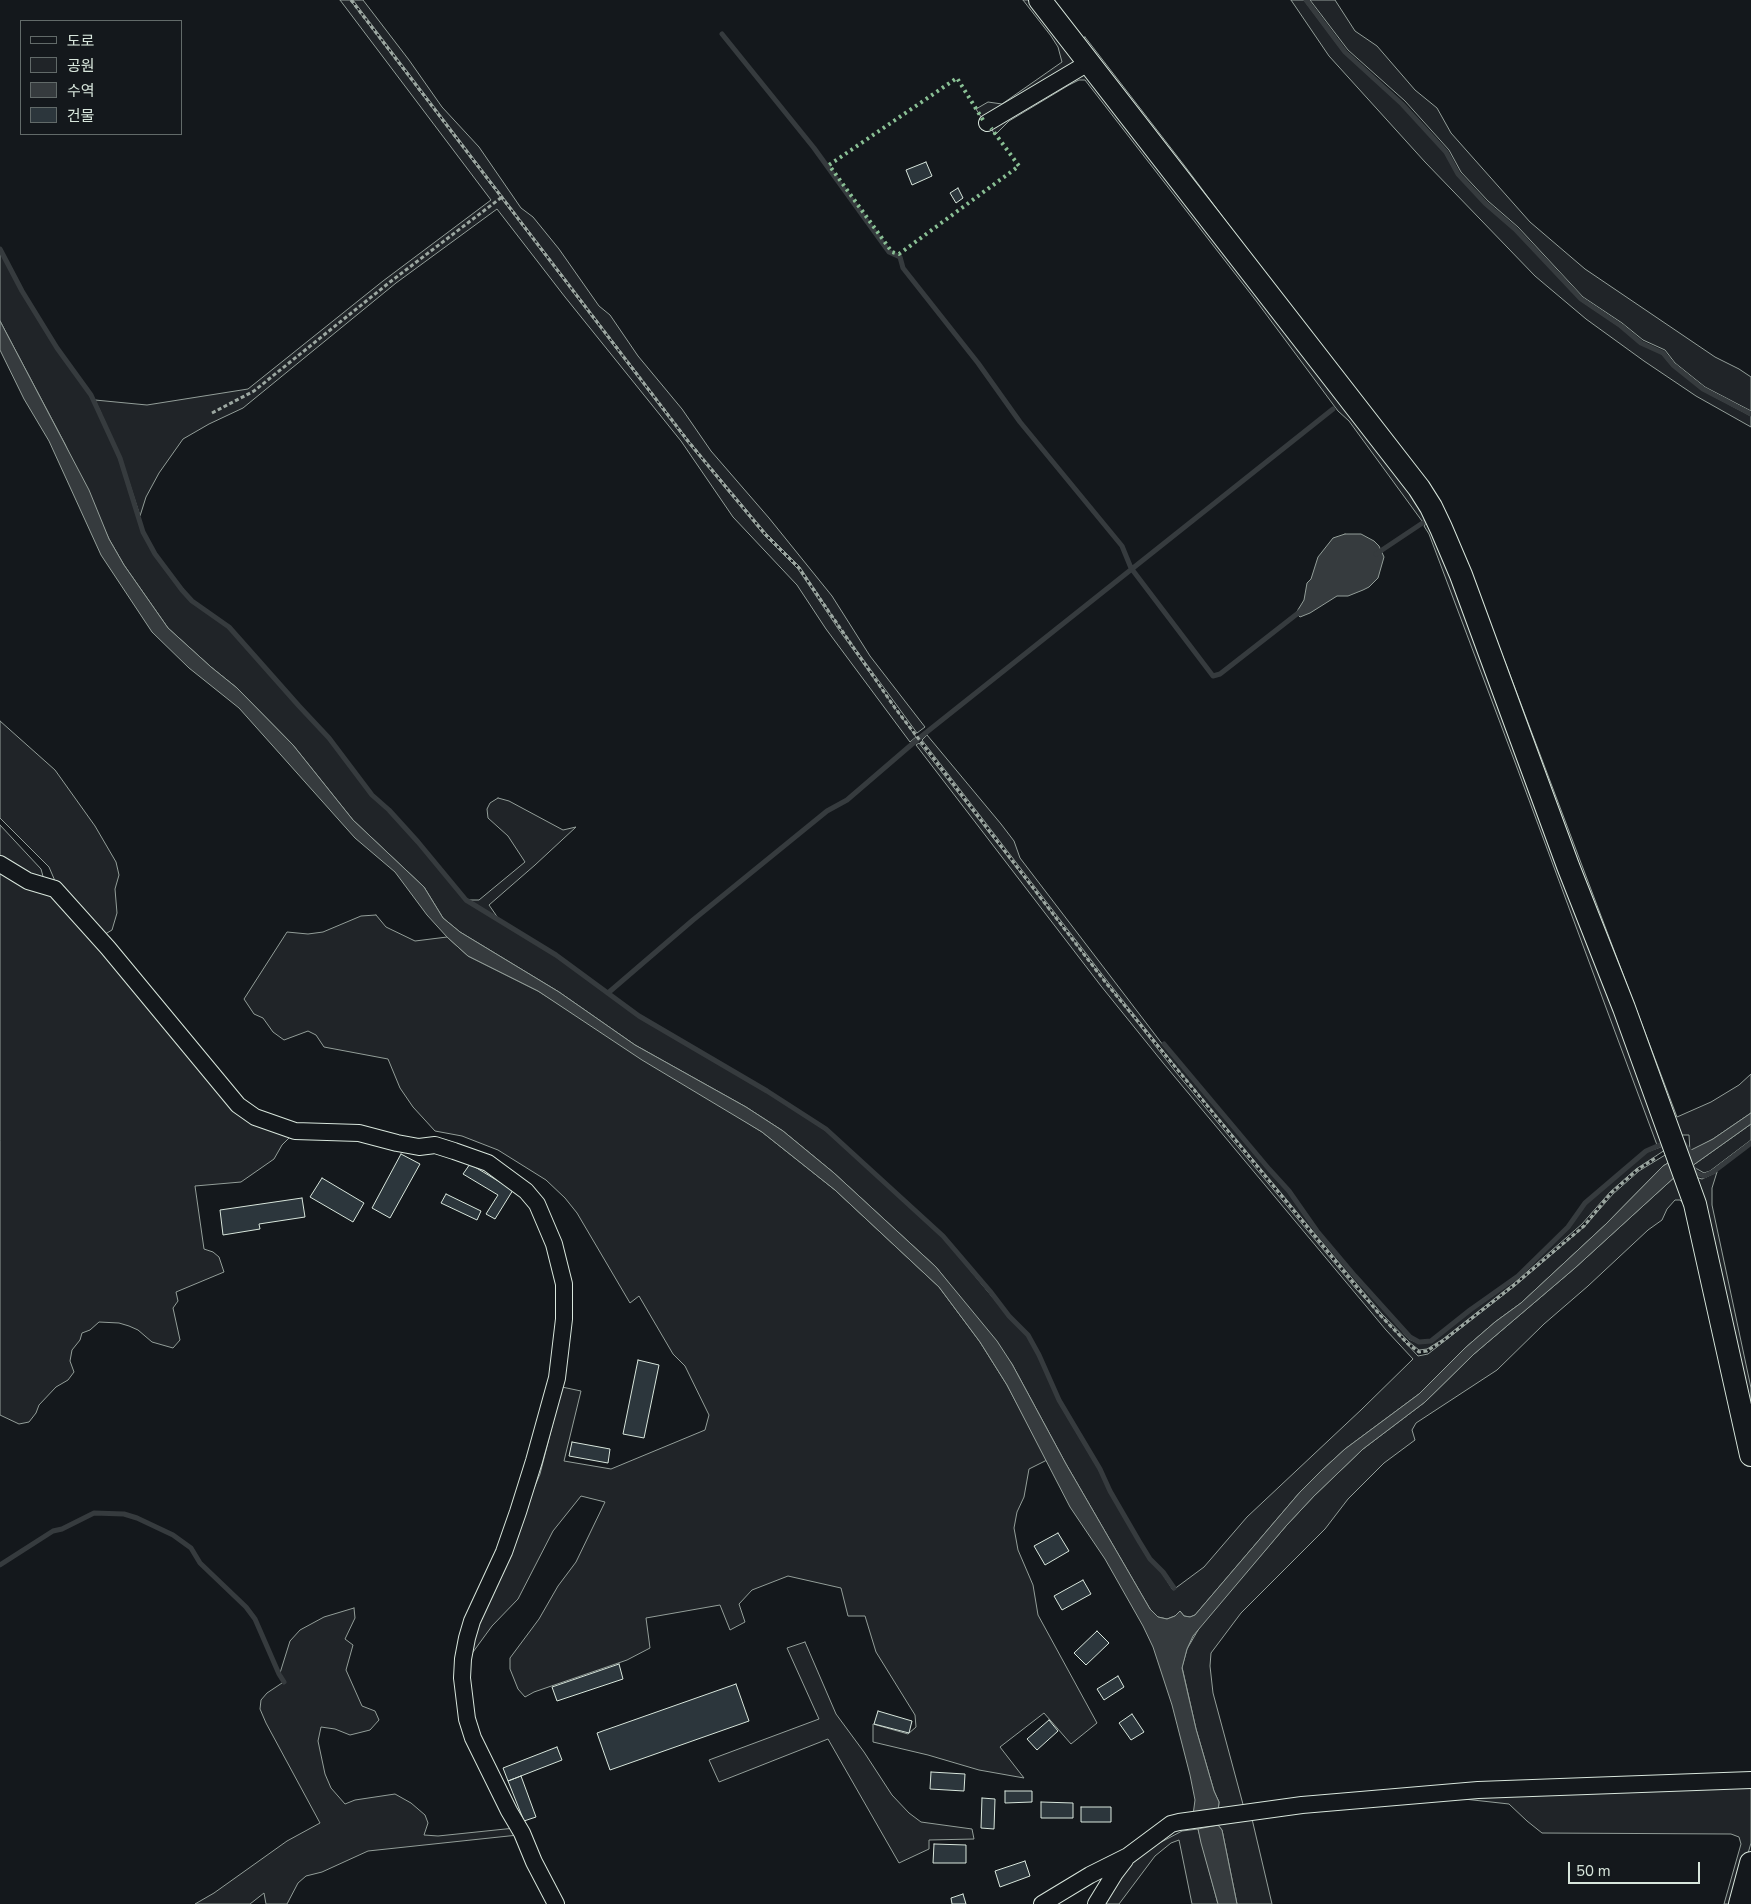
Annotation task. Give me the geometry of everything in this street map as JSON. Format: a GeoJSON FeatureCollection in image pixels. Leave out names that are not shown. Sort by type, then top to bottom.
{"type":"FeatureCollection","features":[{"type":"Feature","properties":{"kind":"street"},"geometry":{"type":"LineString","coordinates":[[1040,0],[1418,488],[1442,528],[1568,866],[1624,1008],[1695,1204],[1751,1455]]}},
{"type":"Feature","properties":{"kind":"street"},"geometry":{"type":"LineString","coordinates":[[987,124],[1088,63]]}},
{"type":"Feature","properties":{"kind":"street"},"geometry":{"type":"LineString","coordinates":[[0,864],[28,881],[55,890],[153,1001],[238,1105],[255,1117],[294,1131],[359,1133],[397,1143],[420,1147],[435,1145],[454,1150],[488,1162],[526,1191],[538,1204],[554,1244],[564,1284],[563,1343],[557,1378],[518,1512],[504,1552],[472,1621],[462,1659],[462,1678],[467,1719],[473,1738],[556,1904]]}},
{"type":"Feature","properties":{"kind":"street"},"geometry":{"type":"LineString","coordinates":[[1042,1904],[1090,1875],[1128,1856],[1171,1824],[1179,1822],[1302,1805],[1478,1790],[1751,1780]]}},
{"type":"Feature","properties":{"kind":"street"},"geometry":{"type":"LineString","coordinates":[[1096,1904],[1128,1856]]}},
{"type":"Feature","properties":{"kind":"street"},"geometry":{"type":"LineString","coordinates":[[1740,1904],[1751,1863]]}},
{"type":"Feature","properties":{"kind":"path"},"geometry":{"type":"LineString","coordinates":[[351,0],[688,441],[765,534],[799,568],[895,708],[1106,983],[1380,1315],[1408,1344],[1419,1352],[1428,1351],[1444,1340],[1514,1285],[1584,1226],[1611,1193],[1637,1170],[1663,1153],[1676,1150]]}},
{"type":"Feature","properties":{"kind":"path"},"geometry":{"type":"LineString","coordinates":[[212,413],[254,391],[390,282],[502,197]]}},
{"type":"Feature","properties":{"kind":"green space"},"geometry":{"type":"Polygon","coordinates":[[[340,0],[350,0],[687,442],[764,535],[798,569],[839,630],[916,737],[910,742],[826,629],[797,585],[733,517],[681,441],[497,209],[396,283],[243,408],[183,439],[159,473],[146,497],[140,516],[121,458],[95,400],[147,405],[248,389],[383,281],[491,200],[340,0]]]}},
{"type":"Feature","properties":{"kind":"green space"},"geometry":{"type":"Polygon","coordinates":[[[353,0],[363,0],[442,107],[479,147],[521,208],[533,217],[559,249],[599,306],[610,315],[638,356],[682,409],[711,451],[769,518],[832,596],[870,656],[925,727],[917,733],[841,629],[800,567],[766,533],[689,441],[353,0]]]}},
{"type":"Feature","properties":{"kind":"green space"},"geometry":{"type":"Polygon","coordinates":[[[1023,0],[1035,0],[1075,57],[1074,63],[983,120],[976,109],[988,102],[1002,104],[1062,62],[1058,47],[1023,0]]]}},
{"type":"Feature","properties":{"kind":"green space"},"geometry":{"type":"Polygon","coordinates":[[[1291,0],[1304,0],[1344,53],[1402,104],[1445,153],[1457,175],[1485,204],[1515,230],[1580,300],[1620,327],[1641,344],[1662,354],[1672,366],[1702,390],[1751,416],[1751,427],[1696,396],[1644,361],[1586,319],[1535,276],[1425,162],[1329,56],[1291,0]]]}},
{"type":"Feature","properties":{"kind":"green space"},"geometry":{"type":"Polygon","coordinates":[[[1310,0],[1335,0],[1355,31],[1377,46],[1415,90],[1437,108],[1451,133],[1530,222],[1585,269],[1715,357],[1751,377],[1751,411],[1705,387],[1675,363],[1665,350],[1643,340],[1622,323],[1583,297],[1518,227],[1488,201],[1461,172],[1449,150],[1405,101],[1348,50],[1310,0]]]}},
{"type":"Feature","properties":{"kind":"green space"},"geometry":{"type":"Polygon","coordinates":[[[1085,37],[1184,165],[1351,388],[1425,482],[1444,511],[1507,667],[1677,1117],[1711,1102],[1739,1085],[1751,1074],[1751,1113],[1690,1152],[1689,1135],[1677,1135],[1478,605],[1443,518],[1423,484],[1349,391],[1080,39],[1085,37]]]}},
{"type":"Feature","properties":{"kind":"green space"},"geometry":{"type":"Polygon","coordinates":[[[1081,70],[1438,530],[1662,1143],[1657,1145],[1516,765],[1429,534],[1424,526],[1426,523],[1424,520],[1422,521],[1349,421],[1338,411],[1257,302],[1085,80],[1079,80],[1069,85],[1009,121],[995,135],[991,128],[1081,70]]]}},
{"type":"Feature","properties":{"kind":"green space"},"geometry":{"type":"Polygon","coordinates":[[[0,251],[21,291],[56,348],[90,395],[119,459],[142,533],[154,554],[181,591],[191,601],[228,628],[328,738],[371,796],[389,810],[418,842],[466,901],[556,956],[639,1017],[767,1092],[825,1130],[942,1236],[1009,1317],[1027,1335],[1039,1356],[1058,1401],[1099,1470],[1138,1542],[1149,1560],[1162,1573],[1173,1590],[1204,1567],[1247,1517],[1413,1359],[1386,1330],[1164,1064],[1101,986],[916,745],[919,743],[1175,1071],[1356,1289],[1418,1356],[1428,1354],[1515,1286],[1585,1226],[1613,1194],[1639,1171],[1670,1152],[1673,1160],[1663,1166],[1606,1224],[1521,1303],[1465,1348],[1419,1394],[1345,1449],[1321,1471],[1300,1492],[1195,1615],[1190,1617],[1184,1616],[1180,1611],[1175,1616],[1167,1619],[1158,1617],[1150,1609],[1066,1464],[1012,1364],[936,1267],[834,1173],[783,1131],[746,1107],[635,1045],[559,992],[460,932],[443,918],[424,887],[353,820],[293,745],[237,688],[168,628],[124,565],[109,539],[65,444],[0,321],[0,251]]]}},
{"type":"Feature","properties":{"kind":"green space"},"geometry":{"type":"Polygon","coordinates":[[[0,721],[55,770],[95,826],[116,862],[119,875],[115,889],[117,913],[112,930],[102,936],[55,881],[49,867],[0,818],[0,721]]]}},
{"type":"Feature","properties":{"kind":"green space"},"geometry":{"type":"Polygon","coordinates":[[[927,735],[1014,841],[1020,858],[1163,1045],[1288,1192],[1316,1232],[1409,1339],[1418,1343],[1432,1342],[1519,1277],[1569,1228],[1586,1204],[1647,1152],[1663,1146],[1668,1148],[1636,1169],[1610,1192],[1582,1224],[1513,1284],[1443,1339],[1427,1349],[1419,1350],[1381,1313],[1108,982],[922,740],[927,735]]]}},
{"type":"Feature","properties":{"kind":"green space"},"geometry":{"type":"Polygon","coordinates":[[[498,798],[509,801],[563,830],[576,827],[489,905],[498,918],[469,900],[479,900],[525,862],[508,836],[488,818],[487,809],[490,803],[498,798]]]}},
{"type":"Feature","properties":{"kind":"green space"},"geometry":{"type":"Polygon","coordinates":[[[0,825],[41,869],[44,880],[0,859],[0,825]]]}},
{"type":"Feature","properties":{"kind":"green space"},"geometry":{"type":"Polygon","coordinates":[[[0,866],[44,887],[237,1106],[294,1133],[282,1145],[274,1159],[241,1182],[195,1186],[204,1249],[213,1252],[219,1257],[224,1272],[176,1292],[178,1301],[173,1308],[180,1340],[173,1348],[152,1342],[138,1330],[129,1326],[119,1323],[99,1322],[90,1330],[82,1333],[80,1340],[72,1350],[70,1361],[74,1372],[68,1380],[56,1387],[39,1405],[29,1422],[19,1424],[0,1415],[0,866]]]}},
{"type":"Feature","properties":{"kind":"green space"},"geometry":{"type":"Polygon","coordinates":[[[376,915],[386,927],[415,941],[447,937],[468,956],[538,991],[762,1132],[835,1190],[939,1287],[980,1342],[1007,1385],[1047,1460],[1029,1469],[1024,1497],[1017,1512],[1014,1528],[1018,1550],[1033,1585],[1038,1615],[1097,1723],[1071,1744],[1044,1713],[1000,1747],[1024,1778],[979,1770],[873,1742],[873,1724],[908,1734],[916,1727],[915,1715],[876,1652],[865,1616],[848,1616],[841,1588],[788,1576],[752,1590],[739,1604],[745,1622],[730,1630],[720,1605],[646,1618],[650,1648],[627,1660],[534,1692],[525,1697],[518,1689],[510,1669],[510,1658],[539,1619],[558,1586],[576,1562],[605,1502],[581,1496],[553,1531],[518,1599],[492,1626],[465,1663],[471,1638],[540,1474],[562,1387],[581,1391],[564,1461],[611,1469],[705,1430],[709,1415],[685,1366],[673,1354],[639,1296],[630,1303],[577,1213],[565,1198],[546,1180],[498,1150],[462,1136],[435,1131],[413,1107],[400,1088],[388,1059],[324,1047],[316,1035],[308,1031],[284,1040],[273,1032],[263,1018],[254,1014],[244,999],[287,932],[308,934],[323,932],[361,916],[376,915]]]}},
{"type":"Feature","properties":{"kind":"green space"},"geometry":{"type":"Polygon","coordinates":[[[1751,1124],[1751,1140],[1710,1171],[1704,1173],[1692,1166],[1751,1124]]]}},
{"type":"Feature","properties":{"kind":"green space"},"geometry":{"type":"Polygon","coordinates":[[[1717,1172],[1712,1188],[1712,1205],[1751,1388],[1751,1432],[1695,1177],[1702,1179],[1717,1172]]]}},
{"type":"Feature","properties":{"kind":"green space"},"geometry":{"type":"Polygon","coordinates":[[[1678,1174],[1691,1212],[1680,1200],[1675,1200],[1667,1209],[1662,1220],[1648,1230],[1544,1324],[1497,1370],[1416,1423],[1412,1430],[1415,1440],[1384,1463],[1348,1499],[1325,1529],[1241,1613],[1211,1653],[1210,1666],[1213,1693],[1244,1808],[1218,1812],[1219,1802],[1196,1729],[1182,1667],[1187,1649],[1201,1625],[1286,1526],[1363,1449],[1425,1402],[1474,1354],[1575,1268],[1678,1174]]]}},
{"type":"Feature","properties":{"kind":"green space"},"geometry":{"type":"Polygon","coordinates":[[[354,1608],[355,1618],[345,1639],[353,1645],[346,1670],[362,1706],[375,1711],[379,1720],[370,1730],[350,1735],[335,1729],[321,1727],[318,1741],[325,1774],[331,1788],[345,1804],[355,1800],[395,1794],[411,1803],[425,1815],[428,1823],[424,1835],[438,1836],[515,1828],[518,1835],[368,1851],[322,1872],[306,1876],[298,1883],[287,1904],[266,1904],[264,1893],[250,1904],[195,1904],[214,1893],[287,1841],[320,1823],[266,1723],[260,1709],[261,1700],[267,1693],[285,1681],[280,1673],[290,1641],[300,1630],[324,1617],[354,1608]]]}},
{"type":"Feature","properties":{"kind":"green space"},"geometry":{"type":"Polygon","coordinates":[[[805,1642],[836,1714],[892,1795],[909,1813],[921,1822],[972,1829],[974,1839],[929,1840],[929,1849],[899,1863],[828,1739],[719,1782],[709,1760],[819,1719],[787,1648],[805,1642]]]}},
{"type":"Feature","properties":{"kind":"green space"},"geometry":{"type":"Polygon","coordinates":[[[1751,1785],[1751,1843],[1733,1904],[1724,1904],[1741,1844],[1739,1837],[1731,1834],[1542,1833],[1509,1804],[1455,1798],[1751,1785]]]}},
{"type":"Feature","properties":{"kind":"green space"},"geometry":{"type":"Polygon","coordinates":[[[1252,1819],[1272,1904],[1237,1904],[1222,1830],[1218,1825],[1252,1819]]]}},
{"type":"Feature","properties":{"kind":"green space"},"geometry":{"type":"Polygon","coordinates":[[[1198,1829],[1218,1904],[1192,1904],[1179,1840],[1171,1843],[1155,1856],[1119,1904],[1101,1904],[1118,1875],[1148,1849],[1182,1831],[1198,1829]]]}},
{"type":"Feature","properties":{"kind":"water"},"geometry":{"type":"Polygon","coordinates":[[[0,321],[89,490],[109,539],[124,565],[168,628],[237,688],[293,745],[353,820],[424,887],[443,918],[460,932],[559,992],[635,1045],[746,1107],[783,1131],[834,1173],[936,1267],[997,1341],[1012,1364],[1066,1464],[1150,1609],[1158,1617],[1167,1619],[1175,1616],[1180,1611],[1184,1616],[1190,1617],[1195,1615],[1300,1492],[1321,1471],[1345,1449],[1419,1394],[1465,1348],[1521,1303],[1606,1224],[1663,1166],[1673,1160],[1678,1174],[1575,1268],[1474,1354],[1425,1402],[1363,1449],[1314,1496],[1286,1526],[1193,1636],[1182,1668],[1196,1729],[1219,1802],[1218,1812],[1193,1815],[1195,1800],[1172,1705],[1153,1647],[1143,1626],[1105,1559],[1070,1507],[1007,1385],[980,1342],[939,1287],[835,1190],[762,1132],[642,1060],[538,991],[468,956],[447,937],[427,915],[395,872],[355,838],[239,708],[189,668],[152,632],[101,555],[49,441],[24,399],[0,350],[0,321]]]}},
{"type":"Feature","properties":{"kind":"water"},"geometry":{"type":"Polygon","coordinates":[[[1345,534],[1361,534],[1379,546],[1384,557],[1378,578],[1363,590],[1348,596],[1337,596],[1300,617],[1296,613],[1304,600],[1307,583],[1311,579],[1318,557],[1333,538],[1345,534]]]}},
{"type":"Feature","properties":{"kind":"water"},"geometry":{"type":"Polygon","coordinates":[[[1751,1113],[1751,1124],[1692,1166],[1685,1153],[1713,1139],[1751,1113]]]}},
{"type":"Feature","properties":{"kind":"water"},"geometry":{"type":"Polygon","coordinates":[[[1218,1825],[1222,1830],[1237,1904],[1218,1904],[1201,1843],[1198,1829],[1218,1825]]]}},
{"type":"Feature","properties":{"kind":"building"},"geometry":{"type":"Polygon","coordinates":[[[926,162],[932,176],[912,185],[906,170],[926,162]]]}},
{"type":"Feature","properties":{"kind":"building"},"geometry":{"type":"Polygon","coordinates":[[[958,188],[963,198],[956,203],[950,193],[958,188]]]}},
{"type":"Feature","properties":{"kind":"building"},"geometry":{"type":"Polygon","coordinates":[[[401,1154],[420,1164],[390,1218],[372,1208],[401,1154]]]}},
{"type":"Feature","properties":{"kind":"building"},"geometry":{"type":"Polygon","coordinates":[[[470,1164],[513,1190],[495,1219],[486,1214],[498,1195],[463,1174],[470,1164]]]}},
{"type":"Feature","properties":{"kind":"building"},"geometry":{"type":"Polygon","coordinates":[[[322,1178],[364,1203],[353,1222],[310,1197],[322,1178]]]}},
{"type":"Feature","properties":{"kind":"building"},"geometry":{"type":"Polygon","coordinates":[[[446,1194],[481,1211],[477,1220],[441,1203],[446,1194]]]}},
{"type":"Feature","properties":{"kind":"building"},"geometry":{"type":"Polygon","coordinates":[[[302,1198],[305,1217],[259,1224],[260,1229],[223,1235],[220,1210],[302,1198]]]}},
{"type":"Feature","properties":{"kind":"building"},"geometry":{"type":"Polygon","coordinates":[[[638,1360],[659,1365],[644,1438],[623,1434],[638,1360]]]}},
{"type":"Feature","properties":{"kind":"building"},"geometry":{"type":"Polygon","coordinates":[[[572,1442],[610,1449],[608,1463],[569,1456],[572,1442]]]}},
{"type":"Feature","properties":{"kind":"building"},"geometry":{"type":"Polygon","coordinates":[[[1058,1533],[1069,1551],[1045,1565],[1034,1546],[1058,1533]]]}},
{"type":"Feature","properties":{"kind":"building"},"geometry":{"type":"Polygon","coordinates":[[[1083,1580],[1091,1594],[1062,1610],[1054,1596],[1083,1580]]]}},
{"type":"Feature","properties":{"kind":"building"},"geometry":{"type":"Polygon","coordinates":[[[1097,1631],[1109,1643],[1086,1665],[1074,1653],[1097,1631]]]}},
{"type":"Feature","properties":{"kind":"building"},"geometry":{"type":"Polygon","coordinates":[[[619,1664],[623,1679],[557,1701],[552,1687],[619,1664]]]}},
{"type":"Feature","properties":{"kind":"building"},"geometry":{"type":"Polygon","coordinates":[[[1118,1676],[1124,1687],[1104,1700],[1097,1689],[1118,1676]]]}},
{"type":"Feature","properties":{"kind":"building"},"geometry":{"type":"Polygon","coordinates":[[[736,1684],[749,1721],[610,1770],[597,1733],[736,1684]]]}},
{"type":"Feature","properties":{"kind":"building"},"geometry":{"type":"Polygon","coordinates":[[[878,1711],[912,1721],[909,1733],[874,1724],[878,1711]]]}},
{"type":"Feature","properties":{"kind":"building"},"geometry":{"type":"Polygon","coordinates":[[[1132,1714],[1144,1732],[1131,1740],[1119,1723],[1132,1714]]]}},
{"type":"Feature","properties":{"kind":"building"},"geometry":{"type":"Polygon","coordinates":[[[1049,1720],[1058,1731],[1037,1750],[1027,1739],[1049,1720]]]}},
{"type":"Feature","properties":{"kind":"building"},"geometry":{"type":"Polygon","coordinates":[[[557,1747],[562,1760],[508,1781],[503,1768],[557,1747]]]}},
{"type":"Feature","properties":{"kind":"building"},"geometry":{"type":"Polygon","coordinates":[[[931,1772],[965,1774],[964,1791],[930,1789],[931,1772]]]}},
{"type":"Feature","properties":{"kind":"building"},"geometry":{"type":"Polygon","coordinates":[[[521,1776],[536,1817],[524,1821],[508,1781],[521,1776]]]}},
{"type":"Feature","properties":{"kind":"building"},"geometry":{"type":"Polygon","coordinates":[[[1005,1791],[1032,1791],[1032,1802],[1005,1803],[1005,1791]]]}},
{"type":"Feature","properties":{"kind":"building"},"geometry":{"type":"Polygon","coordinates":[[[982,1798],[995,1799],[994,1829],[981,1828],[982,1798]]]}},
{"type":"Feature","properties":{"kind":"building"},"geometry":{"type":"Polygon","coordinates":[[[1041,1802],[1073,1803],[1073,1818],[1041,1818],[1041,1802]]]}},
{"type":"Feature","properties":{"kind":"building"},"geometry":{"type":"Polygon","coordinates":[[[1081,1807],[1111,1807],[1111,1822],[1081,1822],[1081,1807]]]}},
{"type":"Feature","properties":{"kind":"building"},"geometry":{"type":"Polygon","coordinates":[[[934,1844],[966,1845],[966,1863],[933,1863],[934,1844]]]}},
{"type":"Feature","properties":{"kind":"building"},"geometry":{"type":"Polygon","coordinates":[[[1025,1861],[1030,1876],[1000,1887],[995,1871],[1025,1861]]]}},
{"type":"Feature","properties":{"kind":"building"},"geometry":{"type":"Polygon","coordinates":[[[963,1894],[966,1904],[952,1904],[951,1898],[963,1894]]]}},
{"type":"Feature","properties":{"kind":"waterway"},"geometry":{"type":"LineString","coordinates":[[1306,0],[1345,52],[1402,104],[1446,152],[1458,174],[1485,203],[1515,229],[1581,299],[1621,326],[1641,343],[1663,353],[1673,365],[1703,389],[1751,414]]}},
{"type":"Feature","properties":{"kind":"waterway"},"geometry":{"type":"LineString","coordinates":[[722,34],[814,148],[889,252],[900,257],[903,268],[978,363],[1020,422],[1122,546],[1131,568],[1213,676],[1220,674],[1302,610]]}},
{"type":"Feature","properties":{"kind":"waterway"},"geometry":{"type":"LineString","coordinates":[[0,249],[22,291],[57,348],[91,395],[120,458],[143,532],[155,554],[182,590],[192,601],[229,627],[329,738],[372,795],[389,810],[418,842],[466,900],[556,955],[639,1016],[767,1091],[826,1129],[943,1236],[1009,1316],[1028,1335],[1059,1400],[1100,1469],[1110,1491],[1150,1559],[1163,1572],[1174,1588]]}},
{"type":"Feature","properties":{"kind":"waterway"},"geometry":{"type":"LineString","coordinates":[[608,993],[693,920],[827,811],[847,800],[918,739],[1333,409]]}},
{"type":"Feature","properties":{"kind":"waterway"},"geometry":{"type":"LineString","coordinates":[[1376,554],[1424,522]]}},
{"type":"Feature","properties":{"kind":"waterway"},"geometry":{"type":"LineString","coordinates":[[1164,1044],[1289,1191],[1317,1231],[1355,1276],[1410,1337],[1419,1342],[1431,1341],[1518,1276],[1568,1227],[1585,1203],[1646,1151],[1662,1144]]}},
{"type":"Feature","properties":{"kind":"waterway"},"geometry":{"type":"LineString","coordinates":[[1683,1142],[1690,1152]]}},
{"type":"Feature","properties":{"kind":"waterway"},"geometry":{"type":"LineString","coordinates":[[1692,1166],[1696,1173],[1704,1176],[1713,1172],[1751,1143]]}},
{"type":"Feature","properties":{"kind":"waterway"},"geometry":{"type":"LineString","coordinates":[[0,1565],[53,1531],[62,1529],[94,1513],[124,1514],[137,1518],[173,1535],[191,1548],[200,1563],[246,1607],[255,1619],[284,1682]]}},
{"type":"Feature","properties":{"kind":"hedge"},"geometry":{"type":"LineString","coordinates":[[983,120],[957,78],[829,165],[892,252],[899,254],[1019,166],[991,128]]}}]}
